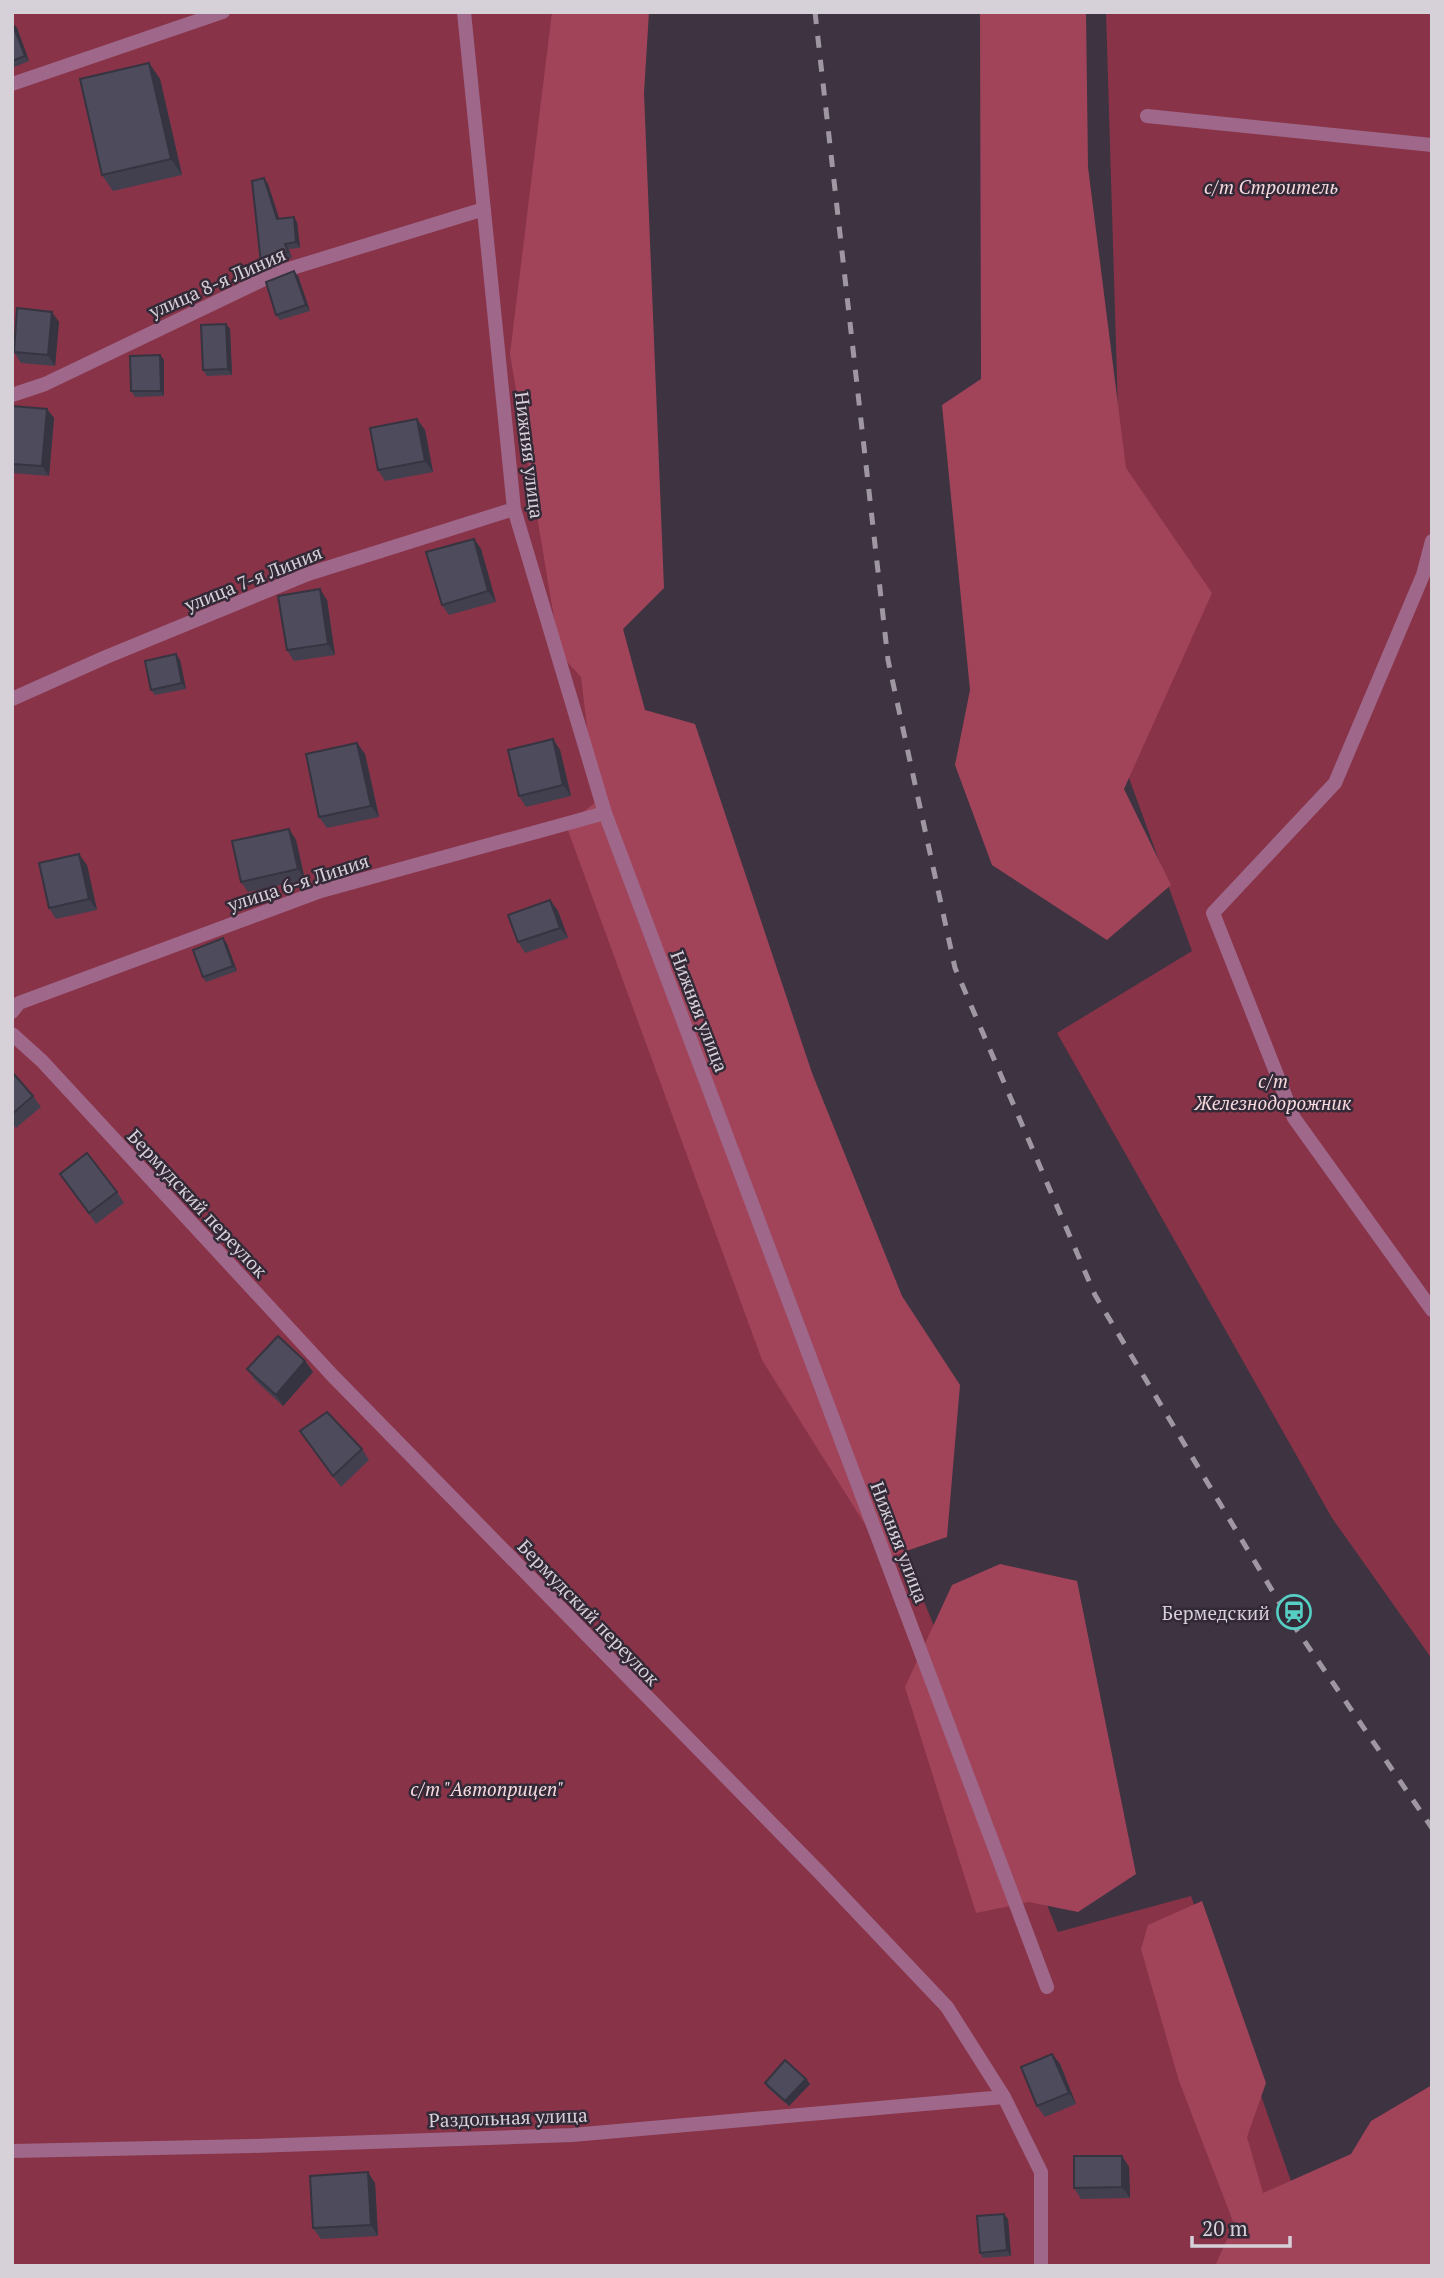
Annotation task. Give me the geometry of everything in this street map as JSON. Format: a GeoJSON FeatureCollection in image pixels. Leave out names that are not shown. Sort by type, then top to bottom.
{"type":"FeatureCollection","features":[{"type":"Feature","properties":{"kind":"street"},"geometry":{"type":"LineString","coordinates":[[12,84],[223,12]]}},
{"type":"Feature","properties":{"kind":"street","name":"Нижняя улица"},"geometry":{"type":"LineString","coordinates":[[464,12],[514,509],[605,813],[1047,1987]]}},
{"type":"Feature","properties":{"kind":"street"},"geometry":{"type":"LineString","coordinates":[[1147,116],[1432,145]]}},
{"type":"Feature","properties":{"kind":"street","name":"улица 8-я Линия"},"geometry":{"type":"LineString","coordinates":[[12,396],[45,384],[279,272],[484,209]]}},
{"type":"Feature","properties":{"kind":"street","name":"улица 7-я Линия"},"geometry":{"type":"LineString","coordinates":[[12,699],[106,657],[308,574],[514,509]]}},
{"type":"Feature","properties":{"kind":"street"},"geometry":{"type":"LineString","coordinates":[[1432,541],[1423,575],[1335,783],[1213,913],[1294,1118],[1432,1310]]}},
{"type":"Feature","properties":{"kind":"street","name":"улица 6-я Линия"},"geometry":{"type":"LineString","coordinates":[[12,1012],[19,1003],[321,891],[605,813]]}},
{"type":"Feature","properties":{"kind":"street","name":"Бермудский переулок"},"geometry":{"type":"LineString","coordinates":[[12,1034],[42,1061],[332,1376],[820,1873],[947,2007],[1004,2097],[1041,2172],[1041,2266]]}},
{"type":"Feature","properties":{"kind":"street","name":"Раздольная улица"},"geometry":{"type":"LineString","coordinates":[[12,2151],[266,2146],[572,2135],[1004,2097]]}},
{"type":"Feature","properties":{"kind":"green space","name":"с/т \"Автоприцеп\""},"geometry":{"type":"Polygon","coordinates":[[[12,12],[608,12],[608,822],[1058,1932],[1191,1896],[1292,2184],[1274,2266],[12,2266],[12,12]]]}},
{"type":"Feature","properties":{"kind":"green space","name":"с/т Строитель"},"geometry":{"type":"Polygon","coordinates":[[[1106,12],[1432,12],[1432,1659],[1332,1518],[1057,1033],[1192,951],[1129,778],[1106,12]]]}},
{"type":"Feature","properties":{"kind":"shaded area"},"geometry":{"type":"Polygon","coordinates":[[[552,12],[649,12],[644,93],[664,588],[623,629],[645,710],[695,724],[812,1073],[902,1296],[960,1385],[947,1537],[886,1558],[762,1360],[566,825],[596,802],[581,677],[560,654],[510,354],[552,12]]]}},
{"type":"Feature","properties":{"kind":"shaded area"},"geometry":{"type":"Polygon","coordinates":[[[980,12],[1086,12],[1088,167],[1126,468],[1212,593],[1124,789],[1171,885],[1107,940],[992,865],[955,765],[970,690],[942,405],[981,379],[980,12]]]}},
{"type":"Feature","properties":{"kind":"shaded area"},"geometry":{"type":"Polygon","coordinates":[[[1000,1564],[1077,1581],[1136,1874],[1078,1912],[1029,1902],[976,1913],[905,1687],[952,1585],[1000,1564]]]}},
{"type":"Feature","properties":{"kind":"shaded area"},"geometry":{"type":"Polygon","coordinates":[[[1202,1901],[1266,2083],[1247,2137],[1263,2193],[1351,2154],[1371,2121],[1432,2085],[1432,2266],[1215,2266],[1234,2224],[1179,2081],[1141,1949],[1148,1925],[1202,1901]]]}},
{"type":"Feature","properties":{"kind":"building"},"geometry":{"type":"Polygon","coordinates":[[[12,23],[25,56],[12,61],[12,23]]]}},
{"type":"Feature","properties":{"kind":"building"},"geometry":{"type":"Polygon","coordinates":[[[149,63],[171,159],[102,175],[80,79],[149,63]]]}},
{"type":"Feature","properties":{"kind":"building"},"geometry":{"type":"Polygon","coordinates":[[[264,178],[277,219],[294,217],[296,242],[285,244],[288,252],[261,263],[252,181],[264,178]]]}},
{"type":"Feature","properties":{"kind":"building"},"geometry":{"type":"Polygon","coordinates":[[[294,271],[306,305],[276,315],[266,282],[294,271]]]}},
{"type":"Feature","properties":{"kind":"building"},"geometry":{"type":"Polygon","coordinates":[[[17,308],[52,312],[48,355],[14,352],[17,308]]]}},
{"type":"Feature","properties":{"kind":"building"},"geometry":{"type":"Polygon","coordinates":[[[226,324],[228,369],[203,370],[201,325],[226,324]]]}},
{"type":"Feature","properties":{"kind":"building"},"geometry":{"type":"Polygon","coordinates":[[[160,355],[161,391],[131,391],[130,356],[160,355]]]}},
{"type":"Feature","properties":{"kind":"building"},"geometry":{"type":"Polygon","coordinates":[[[12,406],[47,409],[42,466],[12,464],[12,406]]]}},
{"type":"Feature","properties":{"kind":"building"},"geometry":{"type":"Polygon","coordinates":[[[417,419],[425,461],[378,470],[370,428],[417,419]]]}},
{"type":"Feature","properties":{"kind":"building"},"geometry":{"type":"Polygon","coordinates":[[[474,539],[488,591],[442,605],[426,552],[474,539]]]}},
{"type":"Feature","properties":{"kind":"building"},"geometry":{"type":"Polygon","coordinates":[[[320,589],[328,644],[287,650],[278,596],[320,589]]]}},
{"type":"Feature","properties":{"kind":"building"},"geometry":{"type":"Polygon","coordinates":[[[176,654],[182,683],[151,690],[145,661],[176,654]]]}},
{"type":"Feature","properties":{"kind":"building"},"geometry":{"type":"Polygon","coordinates":[[[553,739],[563,785],[519,796],[508,750],[553,739]]]}},
{"type":"Feature","properties":{"kind":"building"},"geometry":{"type":"Polygon","coordinates":[[[357,743],[371,806],[319,817],[306,754],[357,743]]]}},
{"type":"Feature","properties":{"kind":"building"},"geometry":{"type":"Polygon","coordinates":[[[289,829],[298,869],[241,882],[232,841],[289,829]]]}},
{"type":"Feature","properties":{"kind":"building"},"geometry":{"type":"Polygon","coordinates":[[[79,854],[89,899],[49,908],[39,863],[79,854]]]}},
{"type":"Feature","properties":{"kind":"building"},"geometry":{"type":"Polygon","coordinates":[[[550,900],[560,928],[518,942],[508,915],[550,900]]]}},
{"type":"Feature","properties":{"kind":"building"},"geometry":{"type":"Polygon","coordinates":[[[223,938],[233,966],[203,977],[193,950],[223,938]]]}},
{"type":"Feature","properties":{"kind":"building"},"geometry":{"type":"Polygon","coordinates":[[[12,1072],[33,1096],[12,1114],[12,1072]]]}},
{"type":"Feature","properties":{"kind":"building"},"geometry":{"type":"Polygon","coordinates":[[[87,1153],[117,1192],[89,1213],[60,1174],[87,1153]]]}},
{"type":"Feature","properties":{"kind":"building"},"geometry":{"type":"Polygon","coordinates":[[[278,1336],[305,1361],[276,1395],[247,1369],[278,1336]]]}},
{"type":"Feature","properties":{"kind":"building"},"geometry":{"type":"Polygon","coordinates":[[[327,1412],[362,1449],[333,1476],[300,1431],[327,1412]]]}},
{"type":"Feature","properties":{"kind":"building"},"geometry":{"type":"Polygon","coordinates":[[[1052,2054],[1069,2093],[1037,2106],[1021,2067],[1052,2054]]]}},
{"type":"Feature","properties":{"kind":"building"},"geometry":{"type":"Polygon","coordinates":[[[785,2060],[806,2079],[785,2101],[765,2083],[785,2060]]]}},
{"type":"Feature","properties":{"kind":"building"},"geometry":{"type":"Polygon","coordinates":[[[1074,2156],[1122,2156],[1122,2187],[1074,2188],[1074,2156]]]}},
{"type":"Feature","properties":{"kind":"building"},"geometry":{"type":"Polygon","coordinates":[[[368,2172],[371,2225],[313,2228],[310,2176],[368,2172]]]}},
{"type":"Feature","properties":{"kind":"building"},"geometry":{"type":"Polygon","coordinates":[[[1004,2214],[1007,2250],[980,2253],[977,2216],[1004,2214]]]}},
{"type":"Feature","properties":{"kind":"railway"},"geometry":{"type":"LineString","coordinates":[[815,12],[888,660],[955,968],[1095,1295],[1288,1617],[1432,1828]]}},
{"type":"Feature","properties":{"kind":"place","name":"Бермедский"},"geometry":{"type":"Point","coordinates":[1294,1612]}},
{"type":"Feature","properties":{"kind":"park label","name":"с/т Железнодорожник"},"geometry":{"type":"Point","coordinates":[1273,1091]}}]}
